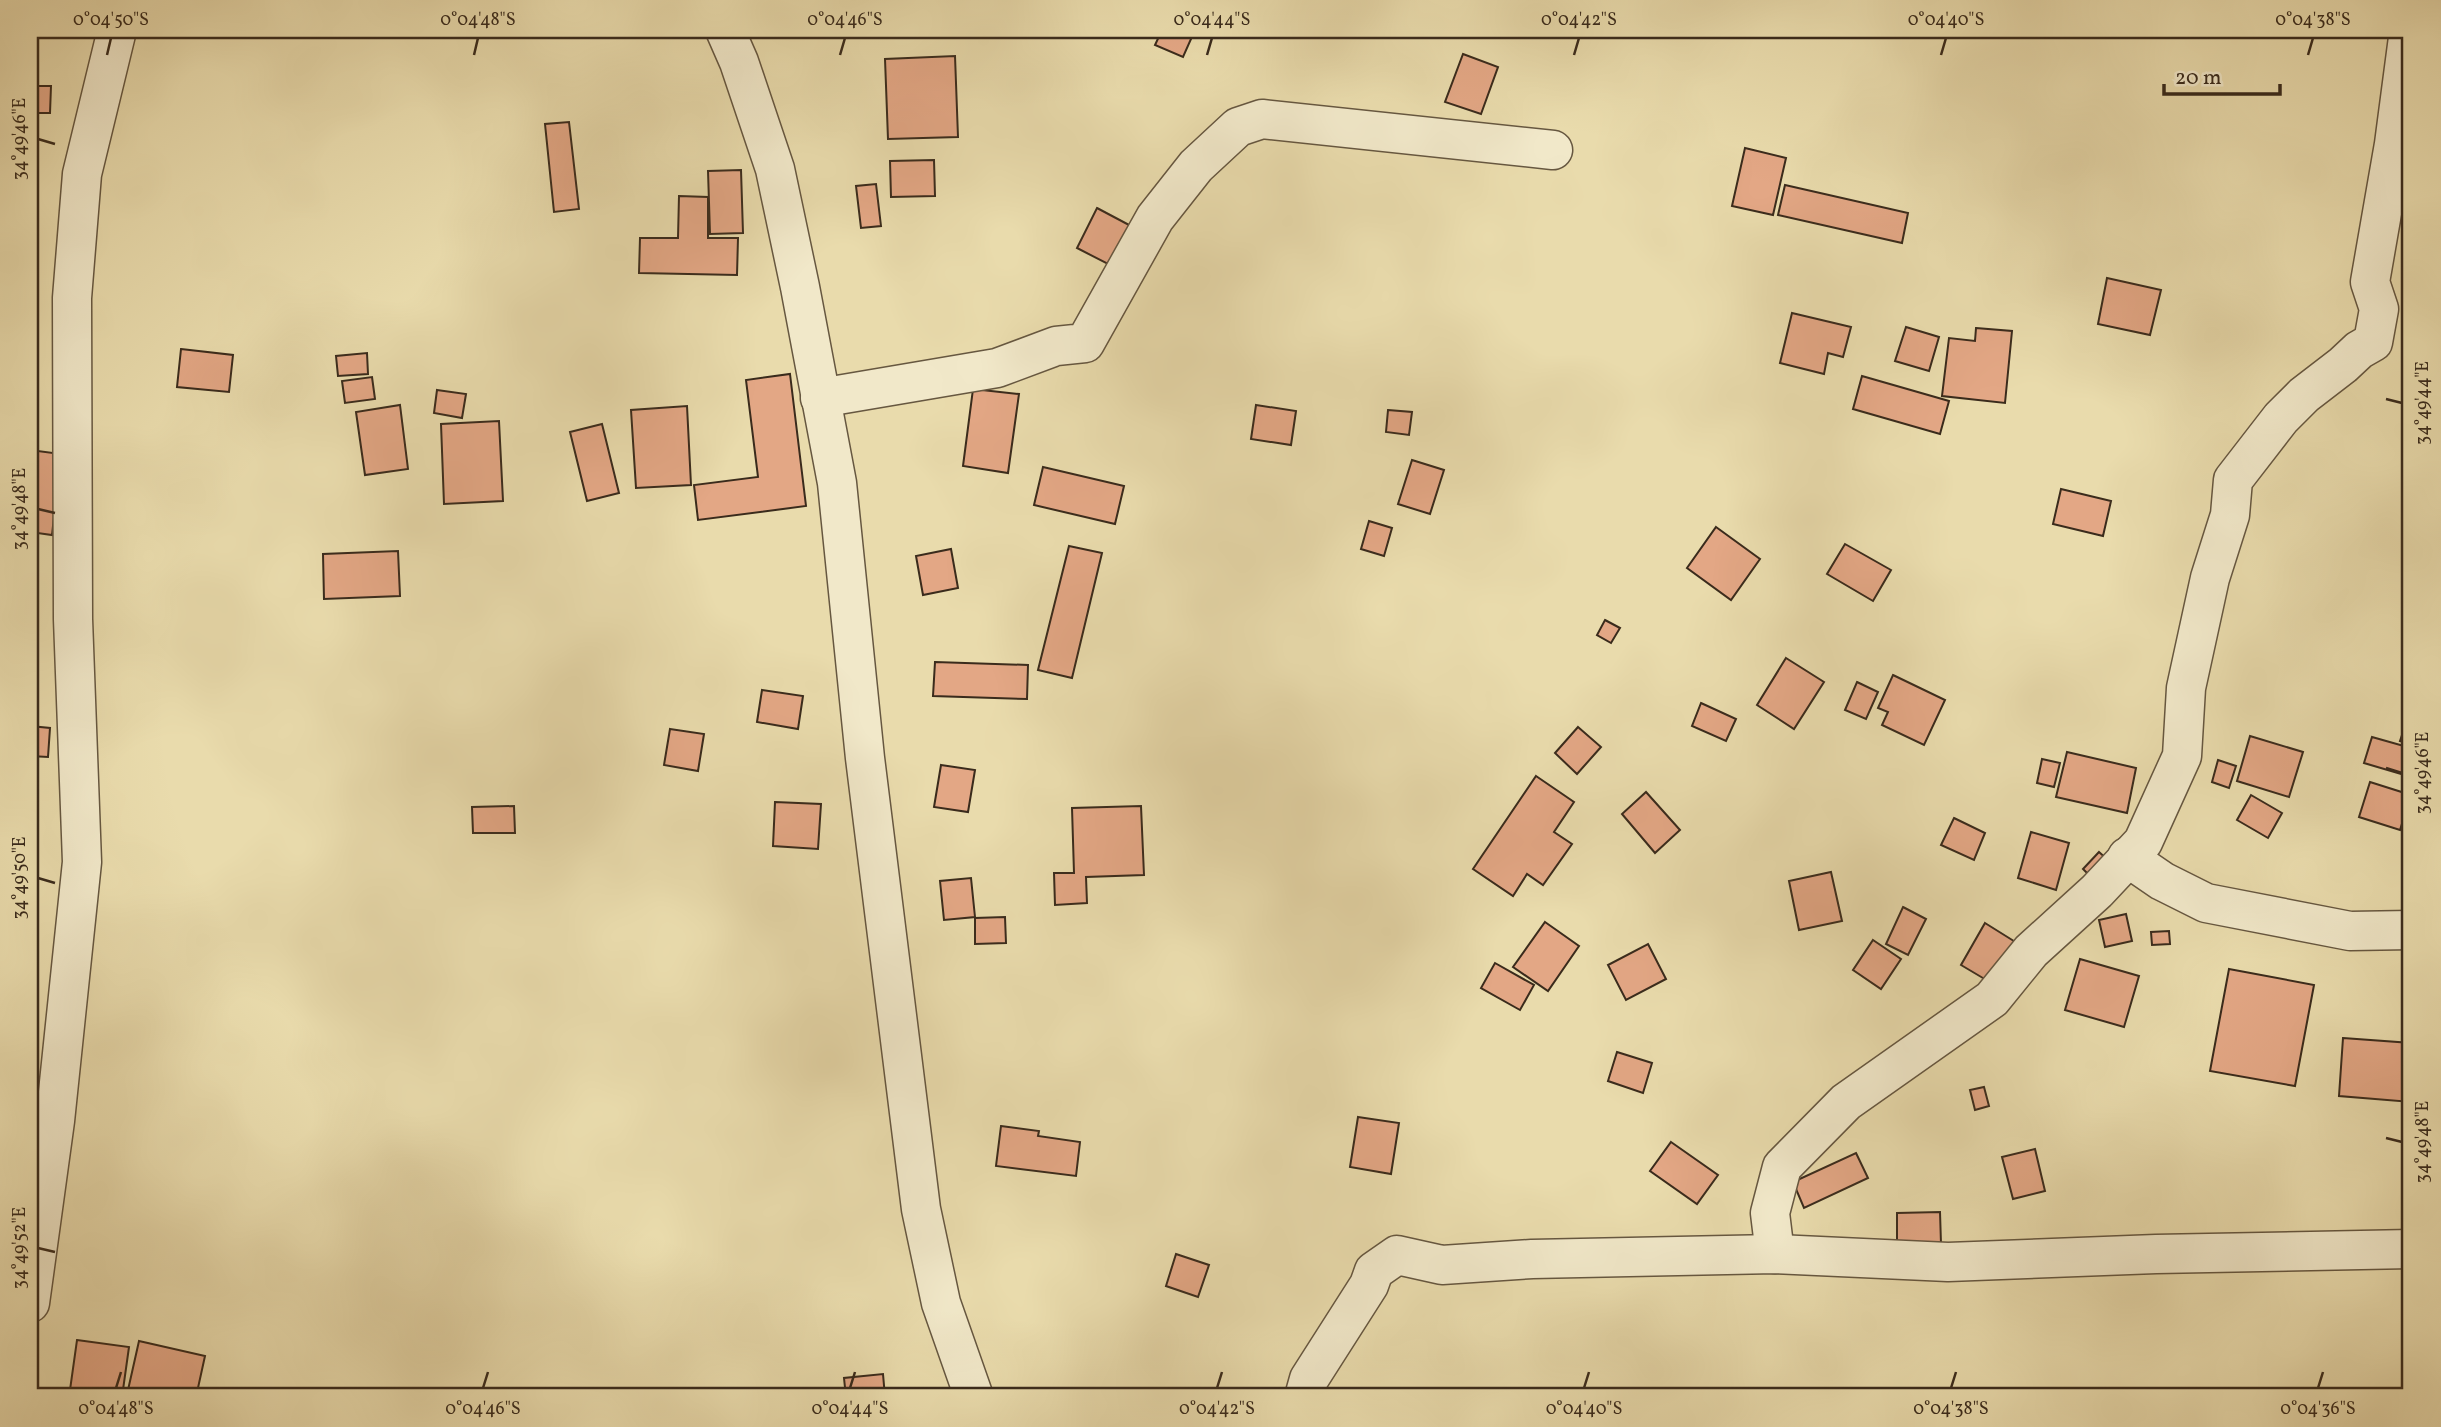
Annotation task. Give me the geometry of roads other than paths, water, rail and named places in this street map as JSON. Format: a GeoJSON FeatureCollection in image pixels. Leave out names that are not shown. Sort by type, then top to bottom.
{"type":"FeatureCollection","features":[{"type":"Feature","properties":{"kind":"street"},"geometry":{"type":"LineString","coordinates":[[30,1303],[55,1121],[82,862],[73,619],[72,298],[82,174],[117,30]]}},
{"type":"Feature","properties":{"kind":"street"},"geometry":{"type":"LineString","coordinates":[[725,30],[739,62],[775,169],[837,482],[865,758],[921,1209],[941,1303],[974,1397]]}},
{"type":"Feature","properties":{"kind":"street"},"geometry":{"type":"LineString","coordinates":[[1775,1254],[1770,1213],[1782,1167],[1846,1102],[1992,999],[2031,951],[2097,891],[2143,842],[2152,826],[2182,756],[2186,688],[2210,578],[2230,515],[2233,480],[2281,418],[2304,395],[2359,350],[2373,342],[2379,309],[2370,282],[2394,144],[2409,30]]}},
{"type":"Feature","properties":{"kind":"street"},"geometry":{"type":"LineString","coordinates":[[820,398],[997,368],[1056,346],[1085,344],[1155,218],[1196,166],[1238,127],[1262,119],[1553,150]]}},
{"type":"Feature","properties":{"kind":"street"},"geometry":{"type":"LineString","coordinates":[[2127,857],[2162,881],[2206,903],[2350,931],[2411,930]]}},
{"type":"Feature","properties":{"kind":"street"},"geometry":{"type":"LineString","coordinates":[[1304,1397],[1308,1379],[1369,1285],[1374,1271],[1397,1255],[1442,1265],[1532,1259],[1775,1254],[1948,1262],[2156,1254],[2411,1249]]}}]}
